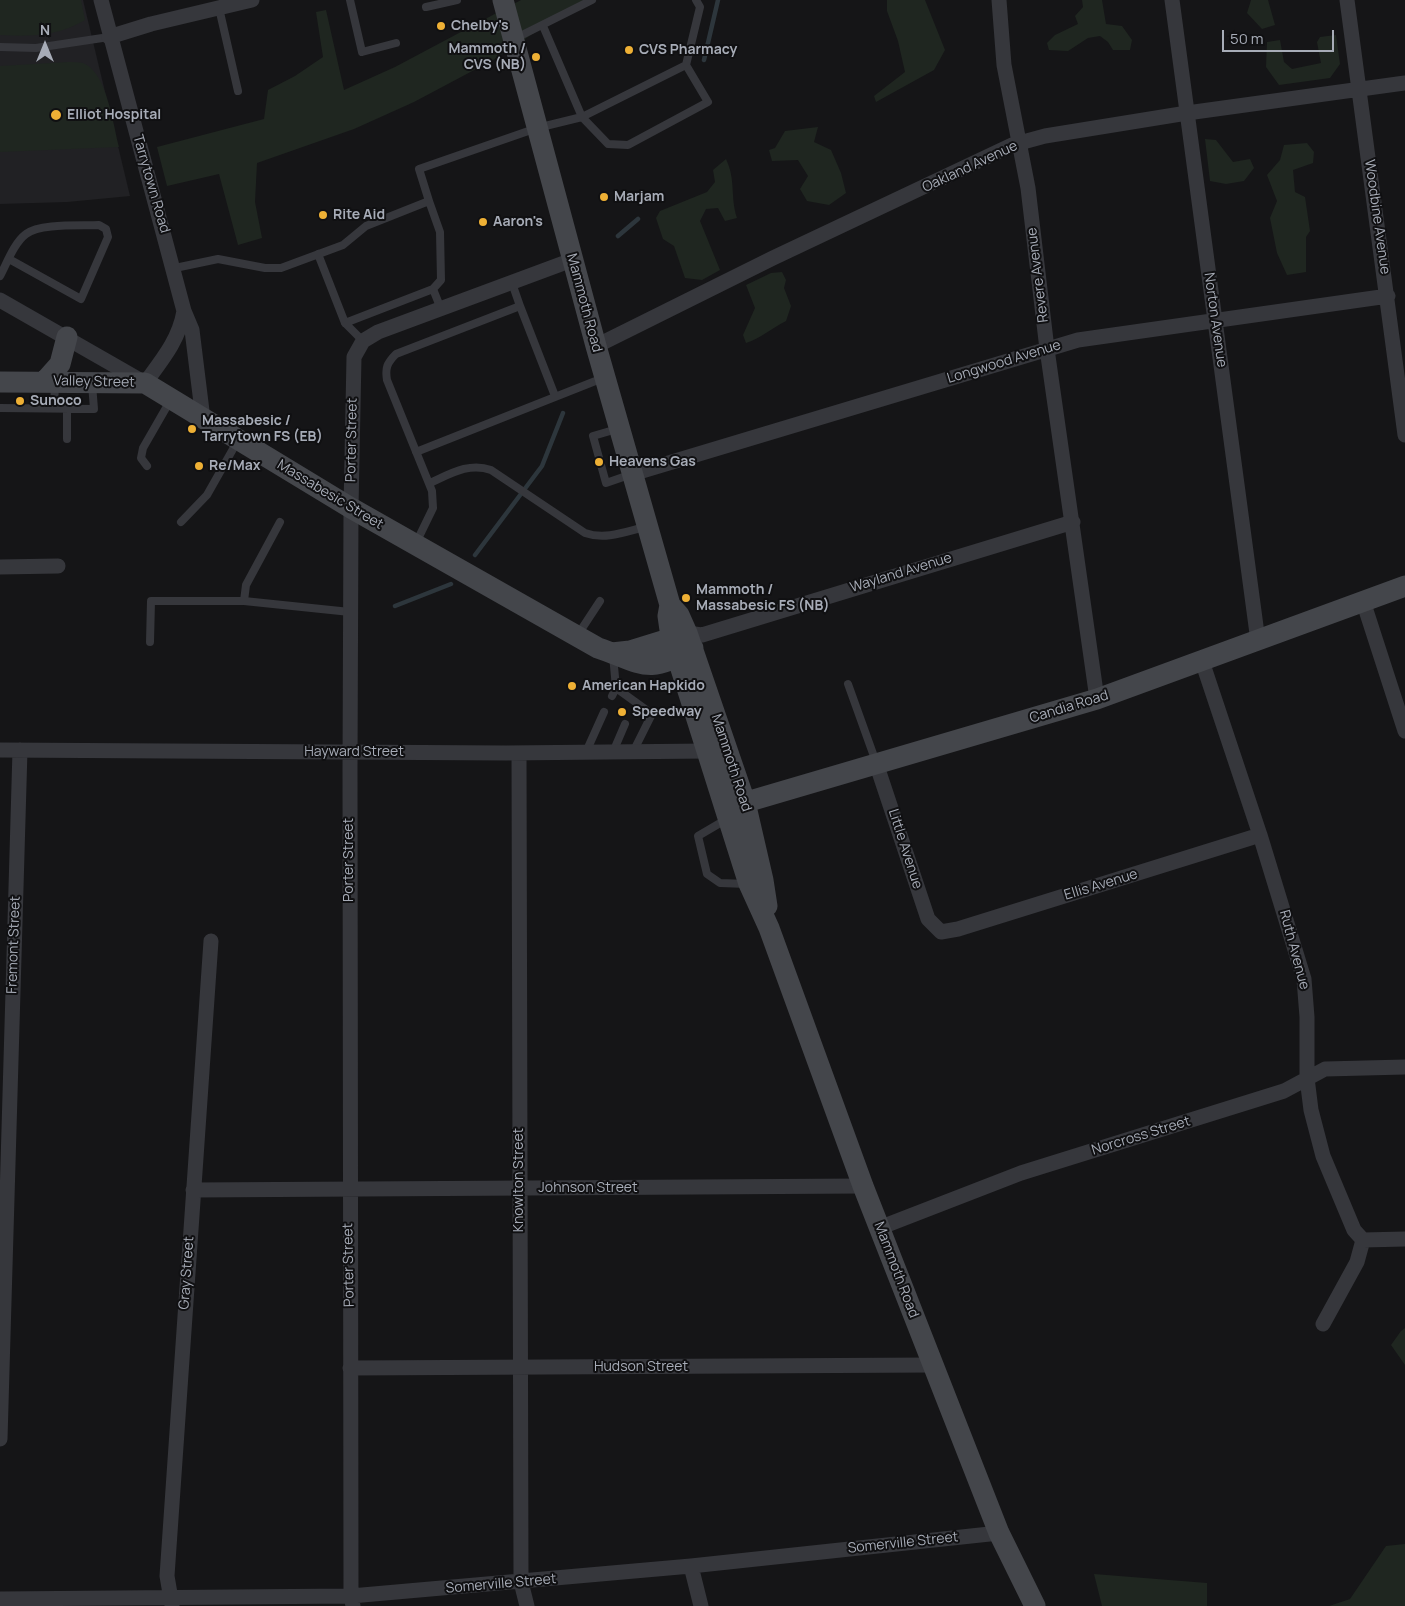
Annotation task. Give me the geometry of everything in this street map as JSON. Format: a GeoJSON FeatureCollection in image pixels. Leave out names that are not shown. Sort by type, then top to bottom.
{"type":"FeatureCollection","features":[{"type":"Feature","properties":{"kind":"main road","name":"Mammoth Road"},"geometry":{"type":"LineString","coordinates":[[503,0],[572,260],[670,605],[668,616],[686,642],[733,810],[749,884],[769,928],[863,1186],[999,1532],[1035,1606]]}},
{"type":"Feature","properties":{"kind":"main road","name":"Valley Street"},"geometry":{"type":"LineString","coordinates":[[49,382],[60,364],[67,337]]}},
{"type":"Feature","properties":{"kind":"main road","name":"Valley Street"},"geometry":{"type":"LineString","coordinates":[[0,382],[144,383]]}},
{"type":"Feature","properties":{"kind":"main road","name":"Massabesic Street"},"geometry":{"type":"LineString","coordinates":[[144,383],[351,508],[576,637],[612,653]]}},
{"type":"Feature","properties":{"kind":"main road","name":"Candia Road"},"geometry":{"type":"LineString","coordinates":[[733,810],[876,763],[1097,699],[1405,586]]}},
{"type":"Feature","properties":{"kind":"main road","name":"Mammoth Road"},"geometry":{"type":"LineString","coordinates":[[686,642],[708,751],[763,880],[769,928]]}},
{"type":"Feature","properties":{"kind":"main road"},"geometry":{"type":"LineString","coordinates":[[612,653],[686,642]]}},
{"type":"Feature","properties":{"kind":"street","name":"Tarrytown Road"},"geometry":{"type":"LineString","coordinates":[[100,0],[174,268],[184,311],[192,330],[203,419]]}},
{"type":"Feature","properties":{"kind":"street"},"geometry":{"type":"LineString","coordinates":[[109,37],[152,24],[252,0]]}},
{"type":"Feature","properties":{"kind":"street","name":"Revere Avenue"},"geometry":{"type":"LineString","coordinates":[[999,0],[1004,65],[1021,142],[1047,349],[1097,699]]}},
{"type":"Feature","properties":{"kind":"street","name":"Norton Avenue"},"geometry":{"type":"LineString","coordinates":[[1172,0],[1258,640]]}},
{"type":"Feature","properties":{"kind":"street","name":"Woodbine Avenue"},"geometry":{"type":"LineString","coordinates":[[1347,0],[1388,296],[1405,435]]}},
{"type":"Feature","properties":{"kind":"street","name":"Oakland Avenue"},"geometry":{"type":"LineString","coordinates":[[596,346],[772,258],[1021,142],[1045,136],[1187,112],[1405,83]]}},
{"type":"Feature","properties":{"kind":"street"},"geometry":{"type":"LineString","coordinates":[[363,341],[378,332],[572,260]]}},
{"type":"Feature","properties":{"kind":"street","name":"Longwood Avenue"},"geometry":{"type":"LineString","coordinates":[[632,474],[1078,340],[1388,296]]}},
{"type":"Feature","properties":{"kind":"street","name":"Massabesic Street"},"geometry":{"type":"LineString","coordinates":[[0,300],[144,383]]}},
{"type":"Feature","properties":{"kind":"street","name":"Tarrytown Road"},"geometry":{"type":"LineString","coordinates":[[144,383],[172,346],[182,326],[184,311]]}},
{"type":"Feature","properties":{"kind":"street","name":"Porter Street"},"geometry":{"type":"LineString","coordinates":[[352,1601],[349,1190],[350,612],[354,357],[363,341]]}},
{"type":"Feature","properties":{"kind":"street","name":"Wayland Avenue"},"geometry":{"type":"LineString","coordinates":[[686,642],[1073,522]]}},
{"type":"Feature","properties":{"kind":"street"},"geometry":{"type":"LineString","coordinates":[[0,567],[58,566]]}},
{"type":"Feature","properties":{"kind":"street"},"geometry":{"type":"LineString","coordinates":[[1363,601],[1405,731]]}},
{"type":"Feature","properties":{"kind":"street","name":"Ruth Avenue"},"geometry":{"type":"LineString","coordinates":[[1202,662],[1260,836],[1304,979],[1307,1017],[1307,1078],[1311,1110],[1323,1156],[1354,1230],[1363,1240]]}},
{"type":"Feature","properties":{"kind":"street","name":"Hayward Street"},"geometry":{"type":"LineString","coordinates":[[0,750],[519,753],[708,751]]}},
{"type":"Feature","properties":{"kind":"street","name":"Fremont Street"},"geometry":{"type":"LineString","coordinates":[[0,1439],[20,750]]}},
{"type":"Feature","properties":{"kind":"street","name":"Knowlton Street"},"geometry":{"type":"LineString","coordinates":[[519,753],[521,1582],[526,1606]]}},
{"type":"Feature","properties":{"kind":"street","name":"Little Avenue"},"geometry":{"type":"LineString","coordinates":[[876,763],[928,919],[940,932]]}},
{"type":"Feature","properties":{"kind":"street","name":"Ellis Avenue"},"geometry":{"type":"LineString","coordinates":[[940,932],[958,930],[1260,836]]}},
{"type":"Feature","properties":{"kind":"street","name":"Gray Street"},"geometry":{"type":"LineString","coordinates":[[171,1601],[167,1576],[211,941]]}},
{"type":"Feature","properties":{"kind":"street","name":"Norcross Street"},"geometry":{"type":"LineString","coordinates":[[879,1228],[1022,1173],[1284,1091],[1325,1069],[1405,1067]]}},
{"type":"Feature","properties":{"kind":"street","name":"Johnson Street"},"geometry":{"type":"LineString","coordinates":[[193,1190],[863,1186]]}},
{"type":"Feature","properties":{"kind":"street"},"geometry":{"type":"LineString","coordinates":[[1322,1324],[1357,1262],[1363,1240],[1405,1239]]}},
{"type":"Feature","properties":{"kind":"street","name":"Hudson Street"},"geometry":{"type":"LineString","coordinates":[[350,1368],[933,1365]]}},
{"type":"Feature","properties":{"kind":"street","name":"Somerville Street"},"geometry":{"type":"LineString","coordinates":[[0,1599],[352,1601],[999,1532]]}},
{"type":"Feature","properties":{"kind":"street"},"geometry":{"type":"LineString","coordinates":[[691,1566],[700,1606]]}},
{"type":"Feature","properties":{"kind":"lane"},"geometry":{"type":"LineString","coordinates":[[350,0],[362,52],[396,44]]}},
{"type":"Feature","properties":{"kind":"lane"},"geometry":{"type":"LineString","coordinates":[[426,7],[457,0]]}},
{"type":"Feature","properties":{"kind":"lane"},"geometry":{"type":"LineString","coordinates":[[514,39],[592,0]]}},
{"type":"Feature","properties":{"kind":"lane"},"geometry":{"type":"LineString","coordinates":[[543,26],[582,116],[608,144],[628,145],[708,102],[686,65],[700,7],[696,0]]}},
{"type":"Feature","properties":{"kind":"lane"},"geometry":{"type":"LineString","coordinates":[[219,8],[238,91]]}},
{"type":"Feature","properties":{"kind":"lane"},"geometry":{"type":"LineString","coordinates":[[0,47],[36,48],[109,37]]}},
{"type":"Feature","properties":{"kind":"lane"},"geometry":{"type":"LineString","coordinates":[[346,323],[433,289],[441,280],[440,232],[419,169],[537,128],[582,116],[686,65]]}},
{"type":"Feature","properties":{"kind":"lane"},"geometry":{"type":"LineString","coordinates":[[174,268],[218,259],[273,269],[343,245],[366,226],[429,201]]}},
{"type":"Feature","properties":{"kind":"lane"},"geometry":{"type":"LineString","coordinates":[[0,276],[9,259],[22,238],[28,232],[38,228],[99,225],[106,229],[108,237],[81,299],[9,259]]}},
{"type":"Feature","properties":{"kind":"lane"},"geometry":{"type":"LineString","coordinates":[[318,254],[346,323],[363,341]]}},
{"type":"Feature","properties":{"kind":"lane"},"geometry":{"type":"LineString","coordinates":[[512,282],[555,396]]}},
{"type":"Feature","properties":{"kind":"lane"},"geometry":{"type":"LineString","coordinates":[[433,289],[441,309]]}},
{"type":"Feature","properties":{"kind":"lane"},"geometry":{"type":"LineString","coordinates":[[416,545],[433,508],[430,483],[387,380],[385,369],[388,362],[396,354],[520,306]]}},
{"type":"Feature","properties":{"kind":"lane"},"geometry":{"type":"LineString","coordinates":[[416,452],[605,377]]}},
{"type":"Feature","properties":{"kind":"lane"},"geometry":{"type":"LineString","coordinates":[[49,382],[54,408]]}},
{"type":"Feature","properties":{"kind":"lane"},"geometry":{"type":"LineString","coordinates":[[0,408],[94,409],[92,382]]}},
{"type":"Feature","properties":{"kind":"lane"},"geometry":{"type":"LineString","coordinates":[[147,466],[141,458],[143,448],[171,399]]}},
{"type":"Feature","properties":{"kind":"lane"},"geometry":{"type":"LineString","coordinates":[[67,409],[67,439]]}},
{"type":"Feature","properties":{"kind":"lane"},"geometry":{"type":"LineString","coordinates":[[181,522],[206,495],[238,440]]}},
{"type":"Feature","properties":{"kind":"lane"},"geometry":{"type":"LineString","coordinates":[[430,483],[468,467],[475,466],[491,470],[584,533],[595,537],[607,537],[647,526]]}},
{"type":"Feature","properties":{"kind":"lane"},"geometry":{"type":"LineString","coordinates":[[244,601],[246,585],[280,522]]}},
{"type":"Feature","properties":{"kind":"lane"},"geometry":{"type":"LineString","coordinates":[[150,642],[151,601],[244,601],[350,612]]}},
{"type":"Feature","properties":{"kind":"lane"},"geometry":{"type":"LineString","coordinates":[[576,637],[600,601]]}},
{"type":"Feature","properties":{"kind":"lane"},"geometry":{"type":"LineString","coordinates":[[612,653],[616,688],[612,696]]}},
{"type":"Feature","properties":{"kind":"lane"},"geometry":{"type":"LineString","coordinates":[[848,684],[876,763]]}},
{"type":"Feature","properties":{"kind":"lane"},"geometry":{"type":"LineString","coordinates":[[616,688],[634,704],[652,714],[633,752]]}},
{"type":"Feature","properties":{"kind":"lane"},"geometry":{"type":"LineString","coordinates":[[586,752],[604,712]]}},
{"type":"Feature","properties":{"kind":"lane"},"geometry":{"type":"LineString","coordinates":[[613,752],[625,724]]}},
{"type":"Feature","properties":{"kind":"lane"},"geometry":{"type":"LineString","coordinates":[[733,810],[698,836],[707,874],[720,883],[749,884]]}},
{"type":"Feature","properties":{"kind":"shaded area","name":"Elliot Hospital"},"geometry":{"type":"Polygon","coordinates":[[[0,0],[83,0],[130,196],[67,202],[0,204],[0,0]]]}},
{"type":"Feature","properties":{"kind":"shaded area"},"geometry":{"type":"Polygon","coordinates":[[[0,0],[81,0],[85,20],[65,29],[44,34],[23,36],[0,35],[0,0]]]}},
{"type":"Feature","properties":{"kind":"shaded area"},"geometry":{"type":"Polygon","coordinates":[[[521,0],[595,0],[534,33],[493,60],[414,102],[354,129],[257,163],[255,202],[262,238],[238,245],[219,174],[167,186],[157,147],[264,119],[268,90],[295,76],[323,57],[316,12],[326,10],[344,90],[395,67],[521,0]]]}},
{"type":"Feature","properties":{"kind":"shaded area"},"geometry":{"type":"Polygon","coordinates":[[[887,0],[925,0],[945,50],[934,70],[876,102],[874,96],[905,72],[898,41],[887,11],[887,0]]]}},
{"type":"Feature","properties":{"kind":"shaded area"},"geometry":{"type":"Polygon","coordinates":[[[1082,0],[1102,0],[1106,24],[1122,26],[1132,40],[1130,50],[1113,50],[1108,42],[1100,36],[1088,38],[1068,51],[1049,50],[1047,43],[1055,35],[1078,24],[1075,16],[1083,7],[1082,0]]]}},
{"type":"Feature","properties":{"kind":"shaded area"},"geometry":{"type":"Polygon","coordinates":[[[1251,0],[1268,0],[1275,25],[1262,29],[1247,13],[1251,0]]]}},
{"type":"Feature","properties":{"kind":"shaded area"},"geometry":{"type":"Polygon","coordinates":[[[1336,35],[1340,64],[1330,78],[1279,85],[1266,67],[1267,42],[1280,40],[1284,62],[1292,69],[1321,63],[1317,42],[1320,37],[1336,35]]]}},
{"type":"Feature","properties":{"kind":"shaded area"},"geometry":{"type":"Polygon","coordinates":[[[68,62],[83,63],[91,68],[98,77],[108,100],[119,147],[0,152],[0,66],[68,62]]]}},
{"type":"Feature","properties":{"kind":"shaded area"},"geometry":{"type":"Polygon","coordinates":[[[818,127],[814,142],[831,150],[841,173],[846,193],[829,205],[807,201],[800,189],[808,176],[798,160],[772,161],[769,150],[775,148],[785,131],[818,127]]]}},
{"type":"Feature","properties":{"kind":"shaded area"},"geometry":{"type":"Polygon","coordinates":[[[1205,139],[1216,140],[1233,162],[1250,159],[1254,168],[1244,181],[1226,184],[1210,181],[1205,139]]]}},
{"type":"Feature","properties":{"kind":"shaded area"},"geometry":{"type":"Polygon","coordinates":[[[1307,143],[1314,152],[1313,163],[1293,170],[1295,192],[1305,197],[1310,231],[1306,237],[1306,272],[1287,275],[1277,253],[1270,218],[1277,201],[1267,175],[1280,160],[1284,145],[1307,143]]]}},
{"type":"Feature","properties":{"kind":"shaded area"},"geometry":{"type":"Polygon","coordinates":[[[726,159],[731,174],[737,218],[725,221],[718,208],[706,209],[700,221],[720,270],[702,280],[685,278],[674,246],[663,239],[656,218],[660,211],[707,192],[715,182],[713,170],[726,159]]]}},
{"type":"Feature","properties":{"kind":"shaded area"},"geometry":{"type":"Polygon","coordinates":[[[782,272],[786,280],[784,288],[791,306],[786,321],[746,343],[743,335],[755,308],[746,285],[771,273],[782,272]]]}},
{"type":"Feature","properties":{"kind":"shaded area"},"geometry":{"type":"Polygon","coordinates":[[[1405,1328],[1405,1365],[1391,1345],[1405,1328]]]}},
{"type":"Feature","properties":{"kind":"shaded area"},"geometry":{"type":"Polygon","coordinates":[[[1405,1544],[1405,1606],[1329,1606],[1350,1599],[1386,1546],[1405,1544]]]}},
{"type":"Feature","properties":{"kind":"shaded area"},"geometry":{"type":"Polygon","coordinates":[[[1094,1574],[1207,1583],[1207,1606],[1102,1606],[1094,1574]]]}},
{"type":"Feature","properties":{"kind":"waterway"},"geometry":{"type":"LineString","coordinates":[[704,60],[718,0]]}},
{"type":"Feature","properties":{"kind":"waterway"},"geometry":{"type":"LineString","coordinates":[[618,236],[638,219]]}},
{"type":"Feature","properties":{"kind":"waterway"},"geometry":{"type":"LineString","coordinates":[[475,555],[542,466],[563,413]]}},
{"type":"Feature","properties":{"kind":"waterway"},"geometry":{"type":"LineString","coordinates":[[395,606],[451,584]]}},
{"type":"Feature","properties":{"kind":"place","name":"Chelby's"},"geometry":{"type":"Point","coordinates":[441,26]}},
{"type":"Feature","properties":{"kind":"place","name":"CVS Pharmacy"},"geometry":{"type":"Point","coordinates":[629,50]}},
{"type":"Feature","properties":{"kind":"place","name":"Mammoth / CVS (NB)"},"geometry":{"type":"Point","coordinates":[536,57]}},
{"type":"Feature","properties":{"kind":"place","name":"Elliot Hospital"},"geometry":{"type":"Point","coordinates":[56,115]}},
{"type":"Feature","properties":{"kind":"place","name":"Marjam"},"geometry":{"type":"Point","coordinates":[604,197]}},
{"type":"Feature","properties":{"kind":"place","name":"Rite Aid"},"geometry":{"type":"Point","coordinates":[323,215]}},
{"type":"Feature","properties":{"kind":"place","name":"Aaron's"},"geometry":{"type":"Point","coordinates":[483,222]}},
{"type":"Feature","properties":{"kind":"place","name":"Sunoco"},"geometry":{"type":"Point","coordinates":[20,401]}},
{"type":"Feature","properties":{"kind":"place","name":"Massabesic / Tarrytown FS (EB)"},"geometry":{"type":"Point","coordinates":[192,429]}},
{"type":"Feature","properties":{"kind":"place","name":"Heavens Gas"},"geometry":{"type":"Point","coordinates":[599,462]}},
{"type":"Feature","properties":{"kind":"place","name":"Re/Max"},"geometry":{"type":"Point","coordinates":[199,466]}},
{"type":"Feature","properties":{"kind":"place","name":"Mammoth / Massabesic FS (NB)"},"geometry":{"type":"Point","coordinates":[686,598]}},
{"type":"Feature","properties":{"kind":"place","name":"American Hapkido"},"geometry":{"type":"Point","coordinates":[572,686]}},
{"type":"Feature","properties":{"kind":"place","name":"Speedway"},"geometry":{"type":"Point","coordinates":[622,712]}}]}
